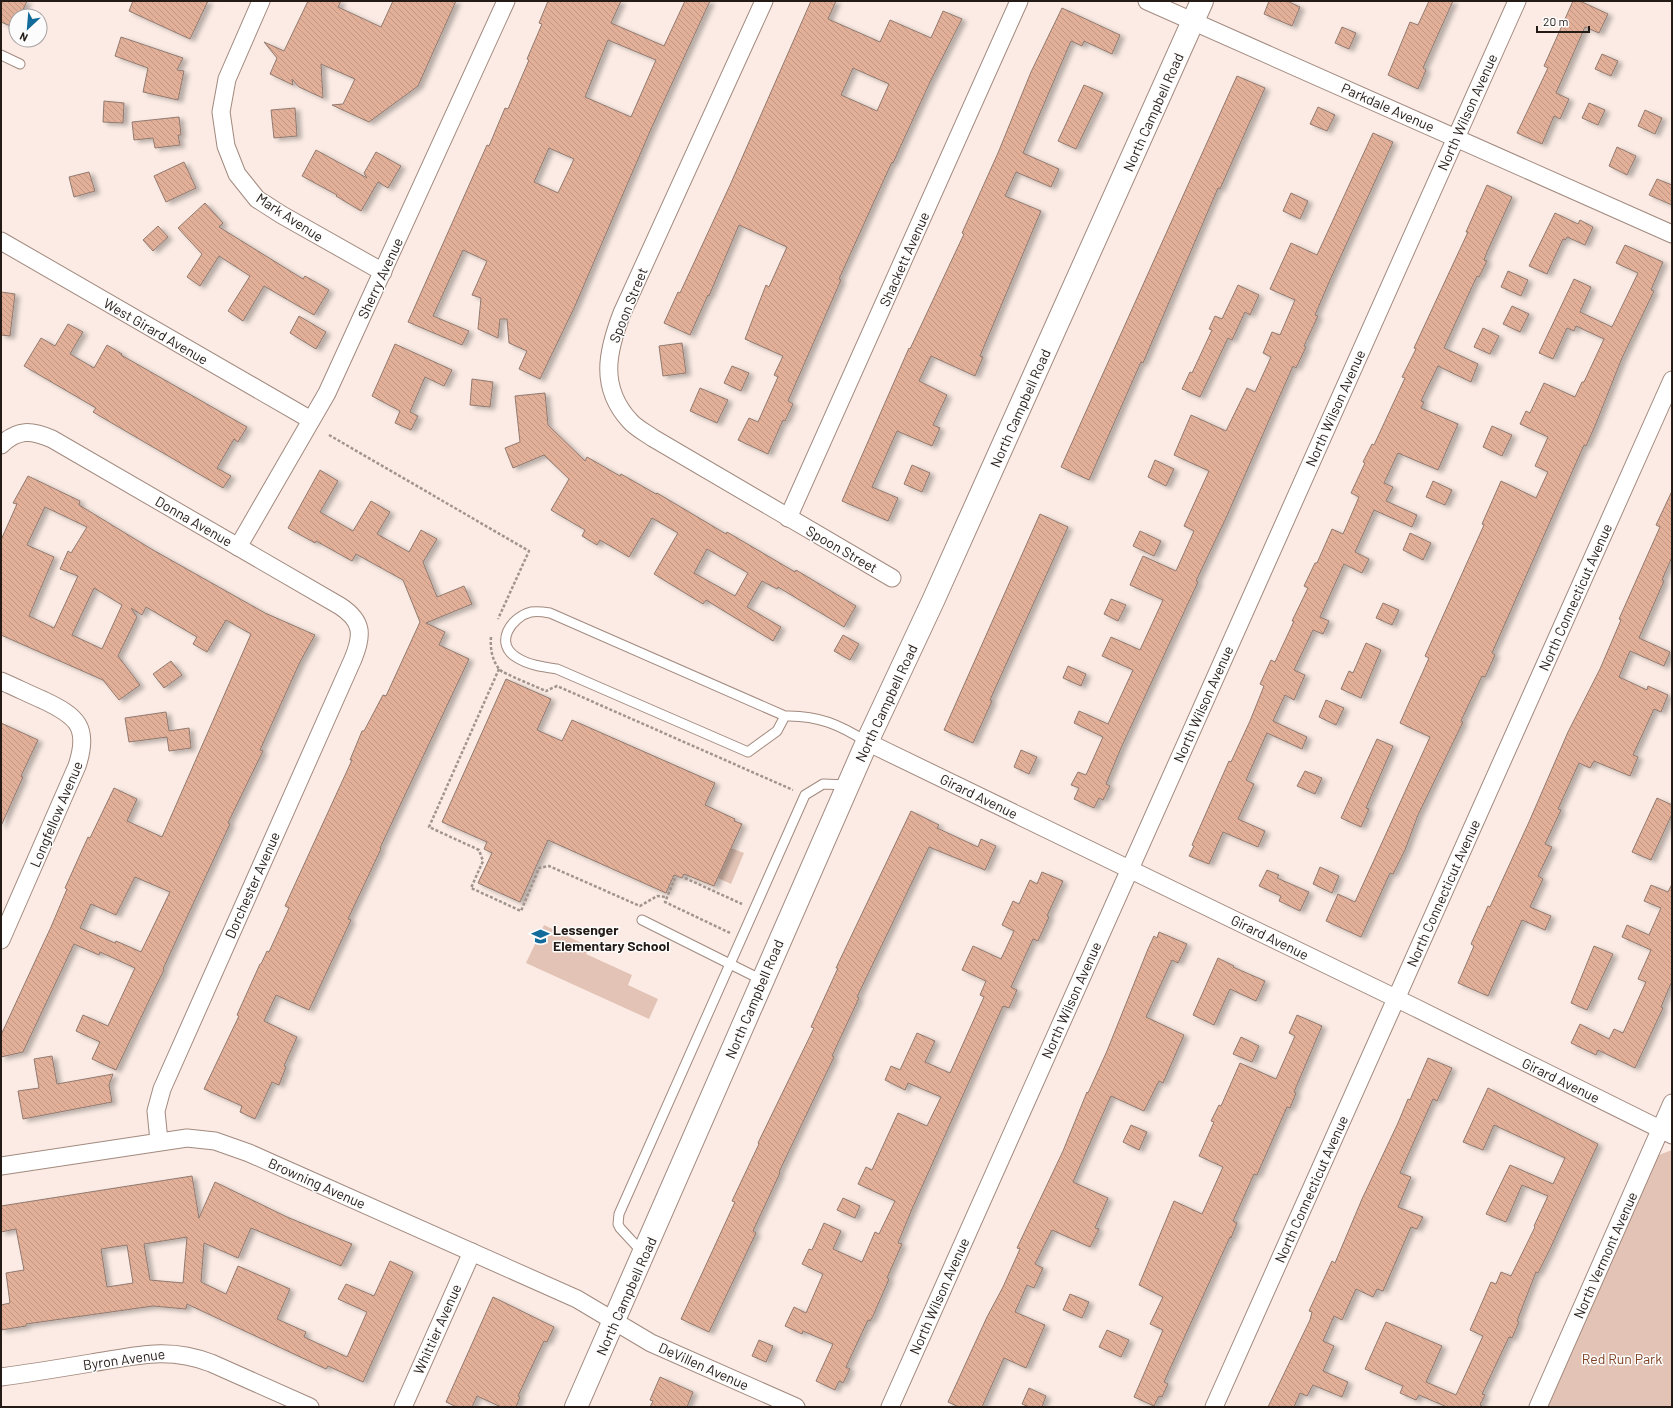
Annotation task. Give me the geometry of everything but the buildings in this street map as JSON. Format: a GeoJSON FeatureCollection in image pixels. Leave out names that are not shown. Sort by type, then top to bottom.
{"type":"FeatureCollection","features":[{"type":"Feature","properties":{"kind":"street","name":"Mark Avenue"},"geometry":{"type":"LineString","coordinates":[[260,1],[227,79],[220,112],[226,146],[237,174],[257,198],[282,215],[383,272]]}},
{"type":"Feature","properties":{"kind":"street","name":"Sherry Avenue"},"geometry":{"type":"LineString","coordinates":[[238,547],[335,376],[506,1]]}},
{"type":"Feature","properties":{"kind":"street","name":"Spoon Street"},"geometry":{"type":"LineString","coordinates":[[764,1],[622,313],[612,339],[608,362],[611,384],[618,403],[631,422],[653,438],[892,578]]}},
{"type":"Feature","properties":{"kind":"street","name":"Shackett Avenue"},"geometry":{"type":"LineString","coordinates":[[788,518],[1019,1]]}},
{"type":"Feature","properties":{"kind":"street","name":"Parkdale Avenue"},"geometry":{"type":"LineString","coordinates":[[1147,1],[1672,234]]}},
{"type":"Feature","properties":{"kind":"street","name":"North Campbell Road"},"geometry":{"type":"LineString","coordinates":[[576,1407],[644,1255],[762,980],[867,742],[937,594],[1202,1]]}},
{"type":"Feature","properties":{"kind":"street","name":"North Wilson Avenue"},"geometry":{"type":"LineString","coordinates":[[890,1407],[1517,1]]}},
{"type":"Feature","properties":{"kind":"street","name":"West Girard Avenue"},"geometry":{"type":"LineString","coordinates":[[1,241],[311,420]]}},
{"type":"Feature","properties":{"kind":"street","name":"North Connecticut Avenue"},"geometry":{"type":"LineString","coordinates":[[1214,1407],[1672,380]]}},
{"type":"Feature","properties":{"kind":"street","name":"Donna Avenue"},"geometry":{"type":"LineString","coordinates":[[1,445],[15,434],[38,433],[52,439],[349,612],[360,631]]}},
{"type":"Feature","properties":{"kind":"street","name":"Dorchester Avenue"},"geometry":{"type":"LineString","coordinates":[[159,1141],[156,1111],[162,1089],[353,659],[360,641],[360,631]]}},
{"type":"Feature","properties":{"kind":"street","name":"Longfellow Avenue"},"geometry":{"type":"LineString","coordinates":[[1,681],[68,712],[79,727],[82,744],[77,766],[1,940]]}},
{"type":"Feature","properties":{"kind":"street","name":"Girard Avenue"},"geometry":{"type":"LineString","coordinates":[[867,742],[1396,998],[1666,1132]]}},
{"type":"Feature","properties":{"kind":"street","name":"North Vermont Avenue"},"geometry":{"type":"LineString","coordinates":[[1538,1407],[1666,1132],[1672,1103]]}},
{"type":"Feature","properties":{"kind":"street","name":"Browning Avenue"},"geometry":{"type":"LineString","coordinates":[[1,1166],[159,1141],[187,1138],[204,1138],[228,1144],[577,1299],[614,1322]]}},
{"type":"Feature","properties":{"kind":"street","name":"Whittier Avenue"},"geometry":{"type":"LineString","coordinates":[[402,1407],[472,1252]]}},
{"type":"Feature","properties":{"kind":"street","name":"DeVillen Avenue"},"geometry":{"type":"LineString","coordinates":[[614,1322],[651,1343],[796,1407]]}},
{"type":"Feature","properties":{"kind":"street","name":"Byron Avenue"},"geometry":{"type":"LineString","coordinates":[[1,1377],[144,1354],[172,1353],[196,1357],[310,1407]]}},
{"type":"Feature","properties":{"kind":"lane"},"geometry":{"type":"LineString","coordinates":[[1,55],[20,64]]}},
{"type":"Feature","properties":{"kind":"lane"},"geometry":{"type":"LineString","coordinates":[[785,716],[777,731],[748,752],[557,669],[536,666],[516,658],[506,645],[505,637],[513,622],[522,616],[532,612],[550,613],[785,716],[804,715],[817,718],[848,730],[867,742]]}},
{"type":"Feature","properties":{"kind":"lane"},"geometry":{"type":"LineString","coordinates":[[644,1255],[620,1228],[618,1224],[619,1214],[805,795],[823,784],[848,785]]}},
{"type":"Feature","properties":{"kind":"lane"},"geometry":{"type":"LineString","coordinates":[[642,920],[762,980]]}},
{"type":"Feature","properties":{"kind":"path"},"geometry":{"type":"LineString","coordinates":[[329,435],[529,551],[497,620]]}},
{"type":"Feature","properties":{"kind":"path"},"geometry":{"type":"LineString","coordinates":[[491,635],[490,647],[492,658],[499,669],[546,691],[557,686],[797,792]]}},
{"type":"Feature","properties":{"kind":"path"},"geometry":{"type":"LineString","coordinates":[[499,669],[428,827],[479,850],[483,861],[471,888],[520,911],[540,868],[549,866],[640,906],[657,896],[666,897]]}},
{"type":"Feature","properties":{"kind":"path"},"geometry":{"type":"LineString","coordinates":[[675,878],[665,902],[734,934]]}},
{"type":"Feature","properties":{"kind":"path"},"geometry":{"type":"LineString","coordinates":[[685,878],[746,906]]}},
{"type":"Feature","properties":{"kind":"green space"},"geometry":{"type":"Polygon","coordinates":[[[731,848],[744,853],[731,884],[718,878],[731,848]]]}},
{"type":"Feature","properties":{"kind":"green space"},"geometry":{"type":"Polygon","coordinates":[[[544,925],[590,947],[586,954],[632,975],[628,985],[658,999],[649,1019],[526,963],[544,925]]]}},
{"type":"Feature","properties":{"kind":"green space","name":"Red Run Park"},"geometry":{"type":"Polygon","coordinates":[[[1672,1150],[1672,1407],[1546,1407],[1656,1156],[1672,1150]]]}},
{"type":"Feature","properties":{"kind":"place","name":"Lessenger Elementary School"},"geometry":{"type":"Point","coordinates":[540,937]}}]}
